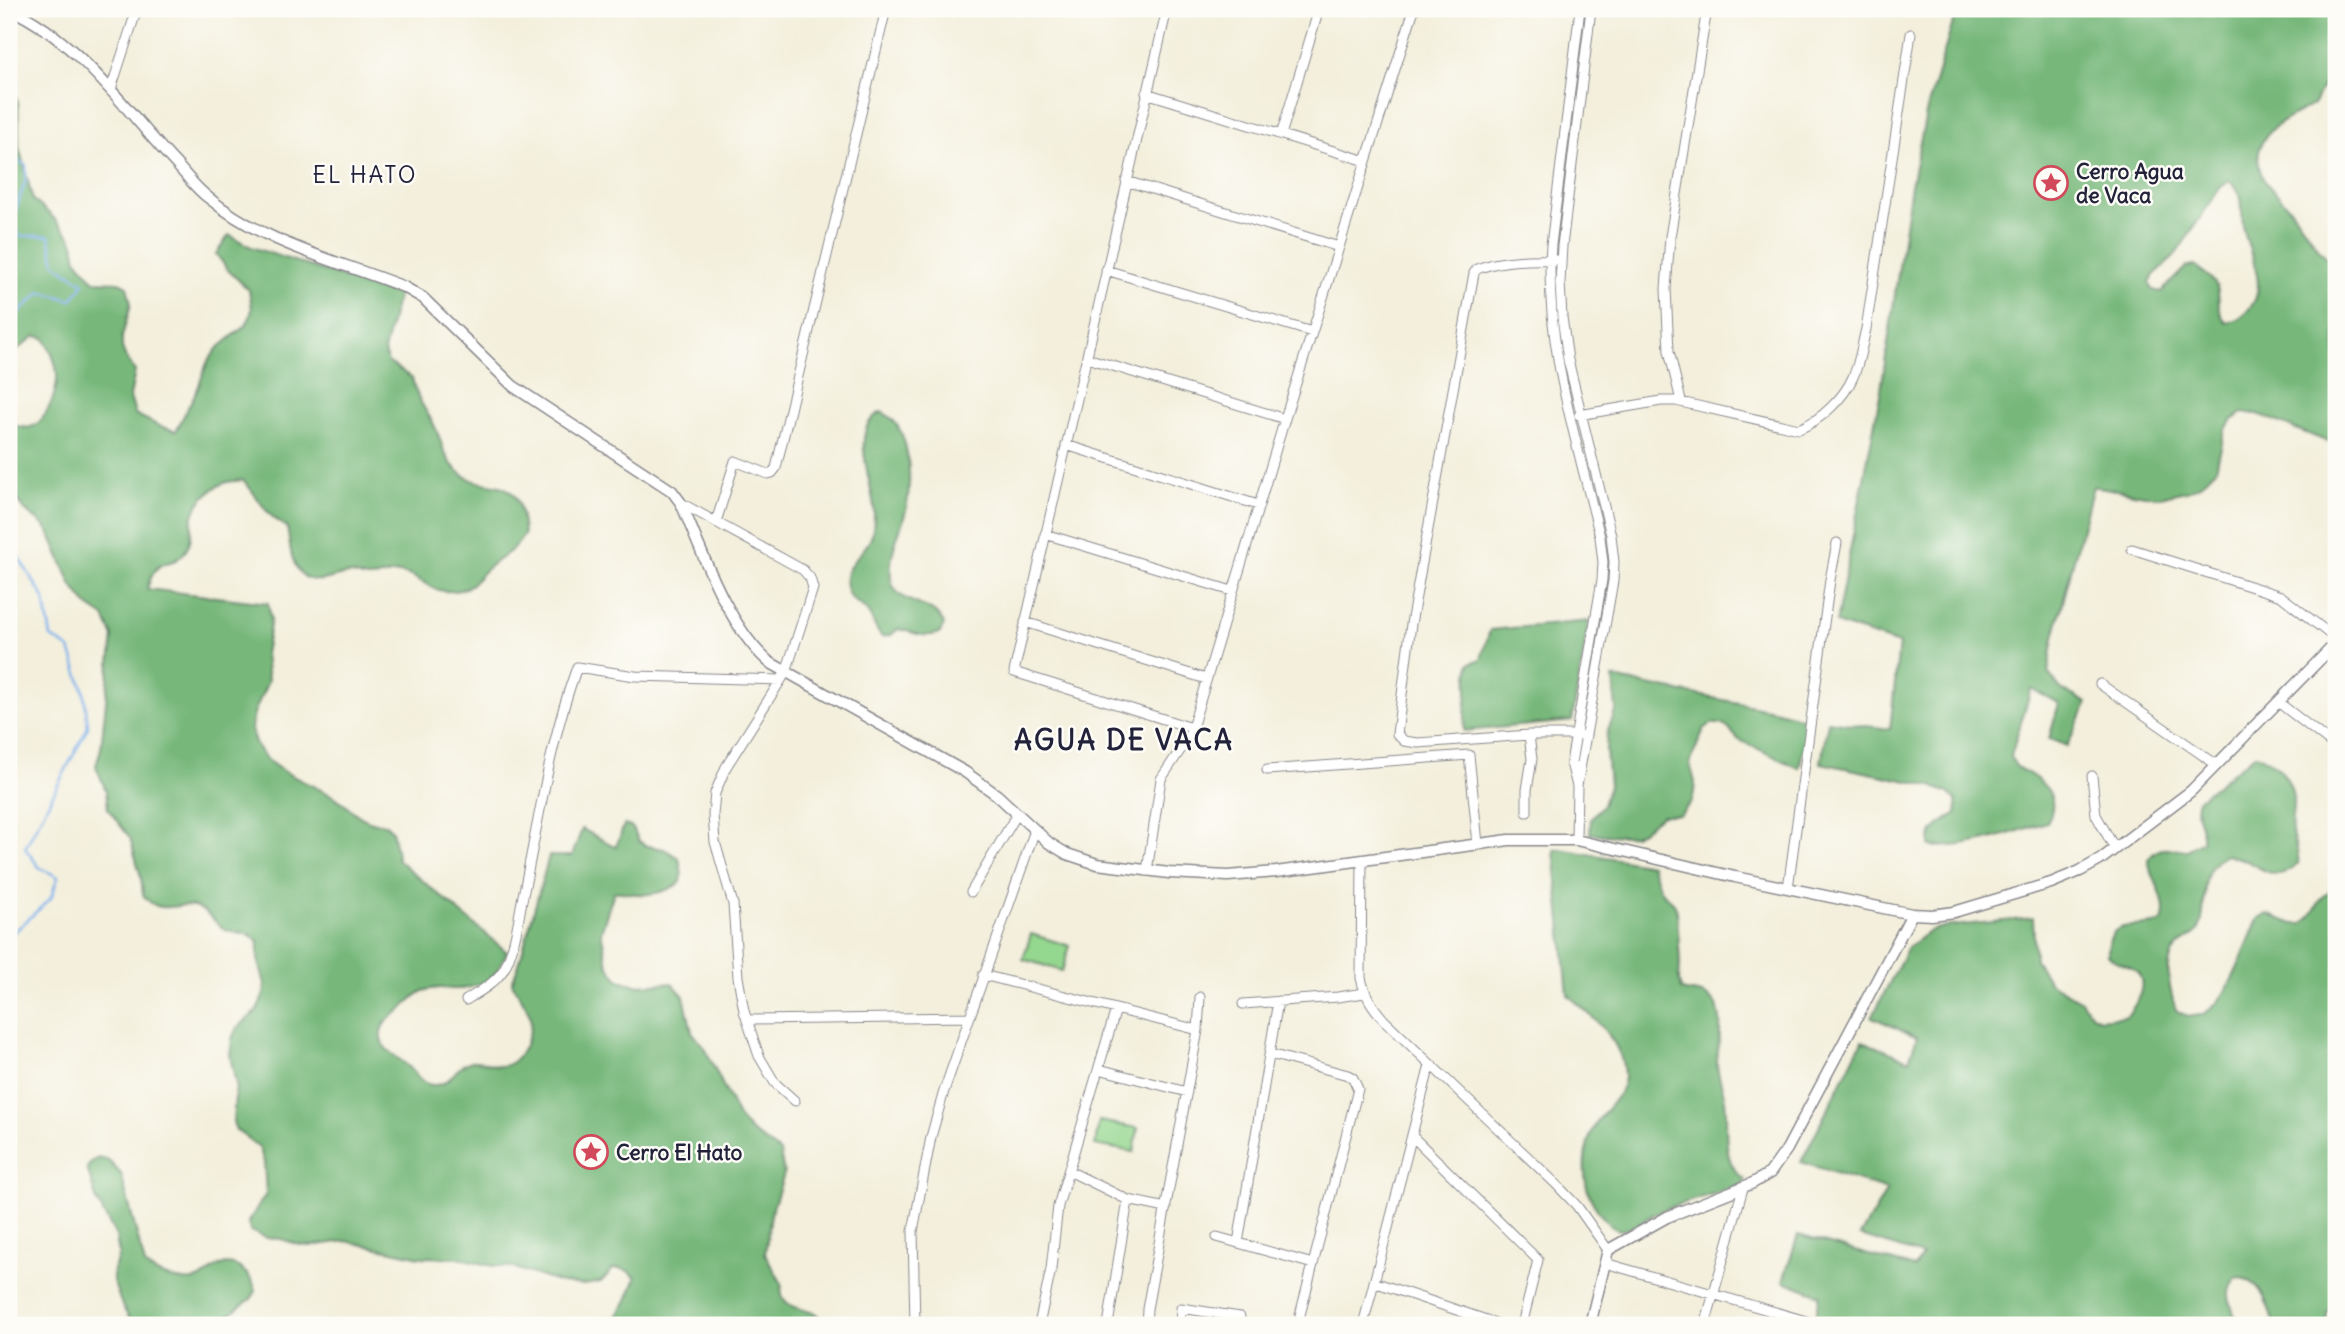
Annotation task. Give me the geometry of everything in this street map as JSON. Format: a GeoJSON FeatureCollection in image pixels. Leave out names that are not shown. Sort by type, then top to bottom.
{"type":"FeatureCollection","features":[{"type":"Feature","properties":{"kind":"street"},"geometry":{"type":"LineString","coordinates":[[10,9],[33,19],[63,42],[111,89],[207,197],[229,214],[257,230],[404,287],[423,298],[513,386],[672,491],[681,503],[742,634],[754,650],[783,676],[965,772],[1049,843],[1079,859],[1147,871],[1228,876],[1478,844],[1540,838],[1576,840],[1912,914],[1954,912],[2051,883],[2080,871],[2115,849],[2191,791],[2336,641],[2281,596],[2132,549]]}},
{"type":"Feature","properties":{"kind":"street"},"geometry":{"type":"LineString","coordinates":[[111,89],[137,9]]}},
{"type":"Feature","properties":{"kind":"street"},"geometry":{"type":"LineString","coordinates":[[716,522],[735,461],[768,474],[776,468],[886,9]]}},
{"type":"Feature","properties":{"kind":"street"},"geometry":{"type":"LineString","coordinates":[[1167,9],[1014,672],[1192,728]]}},
{"type":"Feature","properties":{"kind":"street"},"geometry":{"type":"LineString","coordinates":[[1281,135],[1319,9]]}},
{"type":"Feature","properties":{"kind":"street"},"geometry":{"type":"LineString","coordinates":[[1147,871],[1161,779],[1189,737],[1192,728],[1258,506],[1414,9]]}},
{"type":"Feature","properties":{"kind":"street"},"geometry":{"type":"LineString","coordinates":[[1577,786],[1571,763],[1603,562],[1600,537],[1558,362],[1549,283],[1580,9]]}},
{"type":"Feature","properties":{"kind":"street"},"geometry":{"type":"LineString","coordinates":[[1576,840],[1577,786],[1613,582],[1614,562],[1611,535],[1569,360],[1560,283],[1591,9]]}},
{"type":"Feature","properties":{"kind":"street"},"geometry":{"type":"LineString","coordinates":[[1681,401],[1669,351],[1666,289],[1670,237],[1707,9]]}},
{"type":"Feature","properties":{"kind":"street"},"geometry":{"type":"LineString","coordinates":[[1571,416],[1661,401],[1681,401],[1799,429],[1821,416],[1845,391],[1854,374],[1866,329],[1911,34]]}},
{"type":"Feature","properties":{"kind":"street"},"geometry":{"type":"LineString","coordinates":[[1146,93],[1366,161]]}},
{"type":"Feature","properties":{"kind":"street"},"geometry":{"type":"LineString","coordinates":[[1126,181],[1339,247]]}},
{"type":"Feature","properties":{"kind":"street"},"geometry":{"type":"LineString","coordinates":[[1561,261],[1521,261],[1486,266],[1474,273],[1411,624],[1396,734],[1410,743],[1529,735],[1587,736]]}},
{"type":"Feature","properties":{"kind":"street"},"geometry":{"type":"LineString","coordinates":[[1106,270],[1312,332]]}},
{"type":"Feature","properties":{"kind":"street"},"geometry":{"type":"LineString","coordinates":[[1087,358],[1285,419]]}},
{"type":"Feature","properties":{"kind":"street"},"geometry":{"type":"LineString","coordinates":[[1066,445],[1258,506]]}},
{"type":"Feature","properties":{"kind":"street"},"geometry":{"type":"LineString","coordinates":[[681,503],[803,570],[810,578],[813,588],[783,676],[726,766],[715,793],[713,815],[715,842],[733,904],[738,977],[747,1020],[759,1056],[775,1083],[795,1101]]}},
{"type":"Feature","properties":{"kind":"street"},"geometry":{"type":"LineString","coordinates":[[1045,534],[1232,591]]}},
{"type":"Feature","properties":{"kind":"street"},"geometry":{"type":"LineString","coordinates":[[1787,888],[1829,580],[1837,543]]}},
{"type":"Feature","properties":{"kind":"street"},"geometry":{"type":"LineString","coordinates":[[1025,622],[1206,679]]}},
{"type":"Feature","properties":{"kind":"street"},"geometry":{"type":"LineString","coordinates":[[466,1000],[486,988],[506,966],[553,744],[577,667],[635,677],[783,676]]}},
{"type":"Feature","properties":{"kind":"street"},"geometry":{"type":"LineString","coordinates":[[2100,684],[2217,765]]}},
{"type":"Feature","properties":{"kind":"street"},"geometry":{"type":"LineString","coordinates":[[2278,702],[2336,747]]}},
{"type":"Feature","properties":{"kind":"street"},"geometry":{"type":"LineString","coordinates":[[1527,812],[1532,759],[1529,735]]}},
{"type":"Feature","properties":{"kind":"street"},"geometry":{"type":"LineString","coordinates":[[1266,770],[1469,755],[1478,844]]}},
{"type":"Feature","properties":{"kind":"street"},"geometry":{"type":"LineString","coordinates":[[2092,776],[2096,815],[2115,849]]}},
{"type":"Feature","properties":{"kind":"street"},"geometry":{"type":"LineString","coordinates":[[971,892],[1017,814]]}},
{"type":"Feature","properties":{"kind":"street"},"geometry":{"type":"LineString","coordinates":[[915,1325],[913,1231],[944,1091],[1035,830]]}},
{"type":"Feature","properties":{"kind":"street"},"geometry":{"type":"LineString","coordinates":[[1362,860],[1361,978],[1364,993],[1384,1020],[1577,1206],[1608,1250]]}},
{"type":"Feature","properties":{"kind":"street"},"geometry":{"type":"LineString","coordinates":[[1590,1325],[1608,1250],[1667,1217],[1743,1188],[1770,1173],[1787,1149],[1912,914]]}},
{"type":"Feature","properties":{"kind":"street"},"geometry":{"type":"LineString","coordinates":[[983,975],[1198,1030]]}},
{"type":"Feature","properties":{"kind":"street"},"geometry":{"type":"LineString","coordinates":[[1243,1004],[1364,993]]}},
{"type":"Feature","properties":{"kind":"street"},"geometry":{"type":"LineString","coordinates":[[1146,1325],[1198,1030],[1200,997]]}},
{"type":"Feature","properties":{"kind":"street"},"geometry":{"type":"LineString","coordinates":[[1238,1243],[1278,1001]]}},
{"type":"Feature","properties":{"kind":"street"},"geometry":{"type":"LineString","coordinates":[[1039,1325],[1051,1269],[1058,1206],[1116,1009]]}},
{"type":"Feature","properties":{"kind":"street"},"geometry":{"type":"LineString","coordinates":[[747,1020],[969,1017]]}},
{"type":"Feature","properties":{"kind":"street"},"geometry":{"type":"LineString","coordinates":[[1270,1054],[1340,1072],[1353,1078],[1358,1089],[1300,1315],[1300,1325]]}},
{"type":"Feature","properties":{"kind":"street"},"geometry":{"type":"LineString","coordinates":[[1363,1325],[1430,1065]]}},
{"type":"Feature","properties":{"kind":"street"},"geometry":{"type":"LineString","coordinates":[[1099,1069],[1187,1092]]}},
{"type":"Feature","properties":{"kind":"street"},"geometry":{"type":"LineString","coordinates":[[1412,1136],[1538,1260],[1522,1325]]}},
{"type":"Feature","properties":{"kind":"street"},"geometry":{"type":"LineString","coordinates":[[1069,1171],[1128,1200],[1166,1208]]}},
{"type":"Feature","properties":{"kind":"street"},"geometry":{"type":"LineString","coordinates":[[1705,1325],[1743,1188]]}},
{"type":"Feature","properties":{"kind":"street"},"geometry":{"type":"LineString","coordinates":[[1108,1325],[1128,1200]]}},
{"type":"Feature","properties":{"kind":"street"},"geometry":{"type":"LineString","coordinates":[[1217,1237],[1313,1264]]}},
{"type":"Feature","properties":{"kind":"street"},"geometry":{"type":"LineString","coordinates":[[1605,1263],[1812,1323]]}},
{"type":"Feature","properties":{"kind":"street"},"geometry":{"type":"LineString","coordinates":[[1374,1282],[1501,1325]]}},
{"type":"Feature","properties":{"kind":"street"},"geometry":{"type":"LineString","coordinates":[[1180,1325],[1181,1308],[1240,1317]]}},
{"type":"Feature","properties":{"kind":"green space"},"geometry":{"type":"Polygon","coordinates":[[[1957,9],[2336,9],[2336,66],[2332,66],[2314,104],[2281,122],[2265,137],[2258,159],[2266,183],[2286,203],[2317,246],[2336,266],[2336,445],[2258,414],[2243,413],[2232,420],[2225,430],[2216,469],[2200,485],[2157,497],[2093,486],[2054,637],[2048,673],[2061,689],[2087,703],[2067,746],[2049,739],[2059,703],[2031,689],[2011,756],[2016,766],[2048,790],[2052,801],[2051,814],[2047,822],[2005,835],[1944,847],[1930,846],[1930,840],[1938,826],[1957,813],[1956,800],[1948,793],[1932,786],[1821,763],[1828,721],[1890,729],[1899,644],[1836,623],[1881,390],[1911,185],[1927,109],[1957,9]],[[2229,181],[2220,188],[2174,257],[2150,282],[2153,290],[2161,292],[2186,267],[2195,266],[2216,285],[2220,312],[2226,323],[2236,320],[2249,309],[2258,291],[2256,271],[2243,224],[2241,198],[2229,181]]]}},
{"type":"Feature","properties":{"kind":"green space"},"geometry":{"type":"Polygon","coordinates":[[[9,86],[18,102],[19,147],[33,200],[69,235],[74,243],[77,260],[94,281],[119,282],[127,286],[131,304],[122,347],[135,371],[130,397],[135,414],[176,431],[198,388],[207,363],[217,349],[246,325],[252,309],[249,290],[216,254],[229,235],[251,247],[398,295],[384,351],[388,362],[412,378],[418,397],[454,467],[466,477],[508,490],[516,498],[524,535],[520,541],[469,586],[460,590],[441,591],[415,577],[400,573],[372,578],[352,574],[322,580],[305,577],[296,567],[287,527],[267,511],[243,480],[227,482],[209,492],[199,503],[193,516],[187,550],[179,558],[155,570],[147,589],[268,603],[271,619],[265,654],[268,681],[254,713],[251,729],[258,748],[270,762],[337,798],[361,817],[386,824],[392,830],[398,860],[507,952],[494,975],[484,982],[471,987],[431,989],[417,994],[383,1026],[381,1040],[384,1046],[430,1085],[445,1082],[468,1062],[477,1061],[500,1066],[514,1061],[528,1039],[531,1023],[527,1007],[512,983],[549,856],[572,856],[582,829],[616,847],[624,825],[632,827],[639,841],[647,846],[664,849],[679,858],[681,882],[654,893],[614,892],[601,932],[608,965],[619,980],[636,985],[672,983],[684,996],[692,1032],[705,1048],[738,1117],[750,1131],[780,1152],[784,1174],[771,1214],[765,1254],[782,1284],[781,1292],[786,1302],[817,1314],[822,1325],[612,1325],[636,1278],[623,1269],[613,1269],[601,1282],[584,1285],[561,1283],[515,1268],[461,1258],[420,1257],[346,1241],[300,1245],[267,1238],[250,1231],[248,1222],[266,1194],[264,1162],[259,1147],[236,1130],[233,1122],[236,1084],[230,1056],[232,1038],[237,1028],[257,1011],[264,994],[265,984],[258,959],[258,942],[248,934],[224,929],[198,908],[161,907],[143,895],[130,838],[108,809],[106,791],[96,766],[101,748],[113,636],[104,617],[89,607],[72,586],[49,532],[24,509],[10,480],[9,424],[28,428],[41,420],[52,400],[57,374],[54,358],[44,338],[35,336],[9,356],[9,86]]]}},
{"type":"Feature","properties":{"kind":"green space"},"geometry":{"type":"Polygon","coordinates":[[[881,412],[899,428],[909,470],[906,510],[893,551],[891,578],[894,588],[900,594],[939,617],[944,625],[940,633],[934,635],[898,629],[891,635],[882,637],[871,617],[853,600],[846,586],[847,572],[867,546],[873,530],[873,501],[864,444],[865,431],[871,420],[881,412]]]}},
{"type":"Feature","properties":{"kind":"green space"},"geometry":{"type":"Polygon","coordinates":[[[1589,621],[1572,721],[1464,731],[1469,664],[1481,659],[1490,630],[1589,621]]]}},
{"type":"Feature","properties":{"kind":"green space"},"geometry":{"type":"Polygon","coordinates":[[[1613,678],[1778,711],[1810,720],[1799,768],[1739,740],[1727,727],[1711,724],[1704,729],[1693,755],[1690,764],[1695,782],[1694,792],[1692,801],[1680,815],[1662,815],[1634,835],[1590,834],[1591,818],[1603,805],[1609,786],[1606,750],[1607,733],[1616,709],[1613,678]]]}},
{"type":"Feature","properties":{"kind":"green space"},"geometry":{"type":"Polygon","coordinates":[[[2256,754],[2276,765],[2292,790],[2292,827],[2298,864],[2290,870],[2276,874],[2242,859],[2225,855],[2216,861],[2207,877],[2200,928],[2175,950],[2171,957],[2169,983],[2176,1010],[2192,1016],[2206,1012],[2229,985],[2259,918],[2267,914],[2293,924],[2303,924],[2324,895],[2336,887],[2336,1302],[2327,1314],[2326,1325],[2274,1325],[2258,1288],[2246,1279],[2237,1277],[2229,1294],[2238,1325],[1827,1325],[1815,1319],[1820,1295],[1783,1281],[1798,1235],[1915,1268],[1922,1255],[1860,1236],[1887,1190],[1801,1162],[1862,1041],[1909,1060],[1917,1037],[1872,1017],[1908,947],[1930,931],[1942,927],[2033,918],[2035,960],[2050,983],[2081,1001],[2092,1015],[2100,1019],[2127,1016],[2141,991],[2141,978],[2132,968],[2108,955],[2109,942],[2118,929],[2125,926],[2162,922],[2164,907],[2148,860],[2161,849],[2187,850],[2202,841],[2196,811],[2198,799],[2256,754]]]}},
{"type":"Feature","properties":{"kind":"green space"},"geometry":{"type":"Polygon","coordinates":[[[1554,850],[1651,865],[1660,890],[1674,903],[1677,911],[1681,990],[1702,994],[1711,999],[1719,1015],[1717,1067],[1725,1100],[1728,1154],[1731,1164],[1745,1180],[1743,1185],[1661,1211],[1623,1230],[1612,1227],[1599,1212],[1585,1179],[1586,1155],[1592,1131],[1618,1095],[1624,1076],[1623,1063],[1612,1040],[1596,1020],[1568,995],[1554,850]]]}},
{"type":"Feature","properties":{"kind":"green space"},"geometry":{"type":"Polygon","coordinates":[[[1031,934],[1070,946],[1062,971],[1023,959],[1031,934]]]}},
{"type":"Feature","properties":{"kind":"green space"},"geometry":{"type":"Polygon","coordinates":[[[1099,1121],[1138,1128],[1134,1152],[1095,1145],[1099,1121]]]}},
{"type":"Feature","properties":{"kind":"green space"},"geometry":{"type":"Polygon","coordinates":[[[99,1158],[108,1160],[121,1174],[145,1265],[164,1276],[195,1280],[215,1268],[229,1264],[246,1273],[254,1284],[256,1291],[251,1299],[220,1321],[219,1325],[134,1325],[123,1308],[113,1281],[119,1254],[116,1236],[97,1201],[87,1168],[92,1161],[99,1158]]]}},
{"type":"Feature","properties":{"kind":"waterway"},"geometry":{"type":"LineString","coordinates":[[9,156],[26,165],[26,179],[12,221],[19,236],[49,236],[55,264],[84,283],[72,300],[41,292],[9,322]]}},
{"type":"Feature","properties":{"kind":"waterway"},"geometry":{"type":"LineString","coordinates":[[9,542],[44,598],[51,637],[70,649],[84,692],[88,727],[25,848],[39,867],[58,877],[51,898],[9,937]]}},
{"type":"Feature","properties":{"kind":"place","name":"Cerro Agua de Vaca"},"geometry":{"type":"Point","coordinates":[2051,183]}},
{"type":"Feature","properties":{"kind":"place","name":"Cerro El Hato"},"geometry":{"type":"Point","coordinates":[591,1152]}},
{"type":"Feature","properties":{"kind":"district","name":"EL HATO"},"geometry":{"type":"Point","coordinates":[365,174]}},
{"type":"Feature","properties":{"kind":"district","name":"AGUA DE VACA"},"geometry":{"type":"Point","coordinates":[1124,740]}}]}
